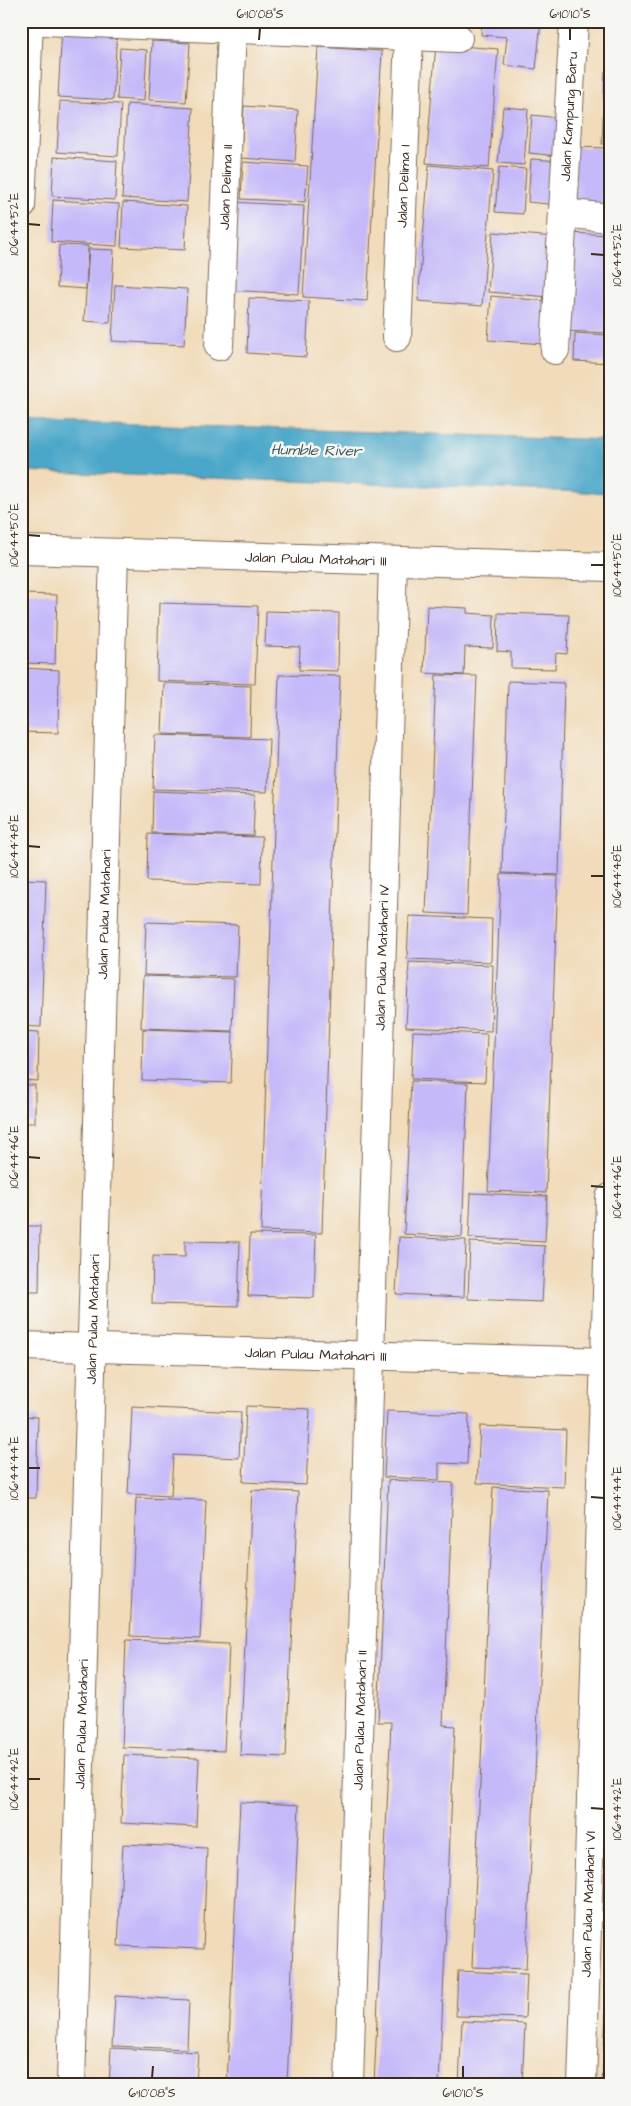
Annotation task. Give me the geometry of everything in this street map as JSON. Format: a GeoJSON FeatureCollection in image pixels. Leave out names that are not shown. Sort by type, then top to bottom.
{"type":"FeatureCollection","features":[{"type":"Feature","properties":{"kind":"street"},"geometry":{"type":"LineString","coordinates":[[21,206],[29,21]]}},
{"type":"Feature","properties":{"kind":"street"},"geometry":{"type":"LineString","coordinates":[[43,21],[458,38]]}},
{"type":"Feature","properties":{"kind":"street","name":"Jalan Kampung Baru"},"geometry":{"type":"LineString","coordinates":[[555,350],[574,21]]}},
{"type":"Feature","properties":{"kind":"street","name":"Jalan Delima II"},"geometry":{"type":"LineString","coordinates":[[219,346],[232,29]]}},
{"type":"Feature","properties":{"kind":"street","name":"Jalan Delima I"},"geometry":{"type":"LineString","coordinates":[[397,336],[408,36]]}},
{"type":"Feature","properties":{"kind":"street"},"geometry":{"type":"LineString","coordinates":[[563,213],[610,218]]}},
{"type":"Feature","properties":{"kind":"street","name":"Jalan Pulau Matahari III"},"geometry":{"type":"LineString","coordinates":[[21,550],[610,567]]}},
{"type":"Feature","properties":{"kind":"street","name":"Jalan Pulau Matahari"},"geometry":{"type":"LineString","coordinates":[[71,2085],[114,553]]}},
{"type":"Feature","properties":{"kind":"street","name":"Jalan Pulau Matahari IV"},"geometry":{"type":"LineString","coordinates":[[370,1356],[393,561]]}},
{"type":"Feature","properties":{"kind":"street","name":"Jalan Pulau Matahari VI"},"geometry":{"type":"LineString","coordinates":[[582,2085],[607,1362],[610,1198]]}},
{"type":"Feature","properties":{"kind":"street","name":"Jalan Pulau Matahari III"},"geometry":{"type":"LineString","coordinates":[[21,1346],[607,1362]]}},
{"type":"Feature","properties":{"kind":"street","name":"Jalan Pulau Matahari II"},"geometry":{"type":"LineString","coordinates":[[349,2085],[370,1356]]}},
{"type":"Feature","properties":{"kind":"water","name":"Humble River"},"geometry":{"type":"Polygon","coordinates":[[[21,420],[610,440],[610,493],[21,471],[21,420]]]}},
{"type":"Feature","properties":{"kind":"building"},"geometry":{"type":"Polygon","coordinates":[[[482,21],[541,21],[536,69],[504,65],[507,37],[481,35],[482,21]]]}},
{"type":"Feature","properties":{"kind":"building"},"geometry":{"type":"Polygon","coordinates":[[[62,28],[117,31],[113,100],[58,97],[62,28]]]}},
{"type":"Feature","properties":{"kind":"building"},"geometry":{"type":"Polygon","coordinates":[[[152,41],[190,43],[186,102],[149,100],[152,41]]]}},
{"type":"Feature","properties":{"kind":"building"},"geometry":{"type":"Polygon","coordinates":[[[436,44],[498,49],[489,168],[426,163],[436,44]]]}},
{"type":"Feature","properties":{"kind":"building"},"geometry":{"type":"Polygon","coordinates":[[[318,47],[382,51],[367,301],[303,297],[318,47]]]}},
{"type":"Feature","properties":{"kind":"building"},"geometry":{"type":"Polygon","coordinates":[[[120,48],[147,50],[144,101],[117,99],[120,48]]]}},
{"type":"Feature","properties":{"kind":"building"},"geometry":{"type":"Polygon","coordinates":[[[605,71],[610,71],[610,144],[602,144],[605,71]]]}},
{"type":"Feature","properties":{"kind":"building"},"geometry":{"type":"Polygon","coordinates":[[[60,101],[121,104],[118,156],[57,152],[60,101]]]}},
{"type":"Feature","properties":{"kind":"building"},"geometry":{"type":"Polygon","coordinates":[[[127,104],[193,108],[187,202],[122,198],[127,104]]]}},
{"type":"Feature","properties":{"kind":"building"},"geometry":{"type":"Polygon","coordinates":[[[244,106],[298,110],[295,162],[241,158],[244,106]]]}},
{"type":"Feature","properties":{"kind":"building"},"geometry":{"type":"Polygon","coordinates":[[[503,107],[528,109],[524,165],[498,163],[503,107]]]}},
{"type":"Feature","properties":{"kind":"building"},"geometry":{"type":"Polygon","coordinates":[[[532,115],[560,118],[557,156],[529,153],[532,115]]]}},
{"type":"Feature","properties":{"kind":"building"},"geometry":{"type":"Polygon","coordinates":[[[571,147],[610,148],[610,205],[569,203],[571,147]]]}},
{"type":"Feature","properties":{"kind":"building"},"geometry":{"type":"Polygon","coordinates":[[[54,157],[117,161],[115,200],[52,196],[54,157]]]}},
{"type":"Feature","properties":{"kind":"building"},"geometry":{"type":"Polygon","coordinates":[[[531,159],[562,161],[558,205],[528,202],[531,159]]]}},
{"type":"Feature","properties":{"kind":"building"},"geometry":{"type":"Polygon","coordinates":[[[243,162],[308,166],[305,202],[241,199],[243,162]]]}},
{"type":"Feature","properties":{"kind":"building"},"geometry":{"type":"Polygon","coordinates":[[[429,165],[493,171],[482,306],[418,301],[429,165]]]}},
{"type":"Feature","properties":{"kind":"building"},"geometry":{"type":"Polygon","coordinates":[[[499,167],[526,169],[523,214],[495,212],[499,167]]]}},
{"type":"Feature","properties":{"kind":"building"},"geometry":{"type":"Polygon","coordinates":[[[53,200],[119,204],[117,246],[51,242],[53,200]]]}},
{"type":"Feature","properties":{"kind":"building"},"geometry":{"type":"Polygon","coordinates":[[[123,202],[187,206],[185,250],[121,247],[123,202]]]}},
{"type":"Feature","properties":{"kind":"building"},"geometry":{"type":"Polygon","coordinates":[[[232,202],[304,206],[299,294],[227,290],[232,202]]]}},
{"type":"Feature","properties":{"kind":"building"},"geometry":{"type":"Polygon","coordinates":[[[493,232],[555,237],[550,297],[488,292],[493,232]]]}},
{"type":"Feature","properties":{"kind":"building"},"geometry":{"type":"Polygon","coordinates":[[[569,233],[610,235],[610,333],[564,331],[569,233]]]}},
{"type":"Feature","properties":{"kind":"building"},"geometry":{"type":"Polygon","coordinates":[[[59,245],[88,246],[86,289],[57,287],[59,245]]]}},
{"type":"Feature","properties":{"kind":"building"},"geometry":{"type":"Polygon","coordinates":[[[89,249],[114,250],[110,323],[84,321],[89,249]]]}},
{"type":"Feature","properties":{"kind":"building"},"geometry":{"type":"Polygon","coordinates":[[[115,285],[187,289],[184,345],[112,341],[115,285]]]}},
{"type":"Feature","properties":{"kind":"building"},"geometry":{"type":"Polygon","coordinates":[[[491,296],[547,301],[544,344],[488,340],[491,296]]]}},
{"type":"Feature","properties":{"kind":"building"},"geometry":{"type":"Polygon","coordinates":[[[249,298],[309,301],[306,357],[247,353],[249,298]]]}},
{"type":"Feature","properties":{"kind":"building"},"geometry":{"type":"Polygon","coordinates":[[[575,333],[610,335],[610,363],[574,361],[575,333]]]}},
{"type":"Feature","properties":{"kind":"building"},"geometry":{"type":"Polygon","coordinates":[[[21,594],[57,595],[55,664],[21,663],[21,594]]]}},
{"type":"Feature","properties":{"kind":"building"},"geometry":{"type":"Polygon","coordinates":[[[159,603],[258,606],[255,684],[157,681],[159,603]]]}},
{"type":"Feature","properties":{"kind":"building"},"geometry":{"type":"Polygon","coordinates":[[[427,606],[467,608],[467,613],[494,615],[493,648],[465,647],[464,675],[424,673],[427,606]]]}},
{"type":"Feature","properties":{"kind":"building"},"geometry":{"type":"Polygon","coordinates":[[[266,611],[339,613],[338,671],[299,670],[300,647],[265,646],[266,611]]]}},
{"type":"Feature","properties":{"kind":"building"},"geometry":{"type":"Polygon","coordinates":[[[498,613],[569,615],[567,654],[556,653],[555,669],[511,668],[511,652],[497,651],[498,613]]]}},
{"type":"Feature","properties":{"kind":"building"},"geometry":{"type":"Polygon","coordinates":[[[21,668],[59,670],[58,733],[21,732],[21,668]]]}},
{"type":"Feature","properties":{"kind":"building"},"geometry":{"type":"Polygon","coordinates":[[[279,675],[340,676],[322,1233],[261,1231],[279,675]]]}},
{"type":"Feature","properties":{"kind":"building"},"geometry":{"type":"Polygon","coordinates":[[[436,675],[477,676],[467,915],[426,913],[436,675]]]}},
{"type":"Feature","properties":{"kind":"building"},"geometry":{"type":"Polygon","coordinates":[[[508,681],[564,683],[559,875],[502,873],[508,681]]]}},
{"type":"Feature","properties":{"kind":"building"},"geometry":{"type":"Polygon","coordinates":[[[164,683],[251,686],[250,737],[162,734],[164,683]]]}},
{"type":"Feature","properties":{"kind":"building"},"geometry":{"type":"Polygon","coordinates":[[[155,735],[269,739],[267,792],[153,789],[155,735]]]}},
{"type":"Feature","properties":{"kind":"building"},"geometry":{"type":"Polygon","coordinates":[[[153,791],[255,795],[253,836],[152,833],[153,791]]]}},
{"type":"Feature","properties":{"kind":"building"},"geometry":{"type":"Polygon","coordinates":[[[148,834],[262,837],[261,884],[147,881],[148,834]]]}},
{"type":"Feature","properties":{"kind":"building"},"geometry":{"type":"Polygon","coordinates":[[[501,874],[558,876],[546,1193],[488,1191],[501,874]]]}},
{"type":"Feature","properties":{"kind":"building"},"geometry":{"type":"Polygon","coordinates":[[[21,879],[46,880],[41,1027],[21,1026],[21,879]]]}},
{"type":"Feature","properties":{"kind":"building"},"geometry":{"type":"Polygon","coordinates":[[[409,916],[492,919],[491,962],[407,959],[409,916]]]}},
{"type":"Feature","properties":{"kind":"building"},"geometry":{"type":"Polygon","coordinates":[[[146,922],[238,925],[236,977],[144,975],[146,922]]]}},
{"type":"Feature","properties":{"kind":"building"},"geometry":{"type":"Polygon","coordinates":[[[409,962],[493,965],[491,1031],[406,1027],[409,962]]]}},
{"type":"Feature","properties":{"kind":"building"},"geometry":{"type":"Polygon","coordinates":[[[143,976],[234,979],[232,1031],[141,1028],[143,976]]]}},
{"type":"Feature","properties":{"kind":"building"},"geometry":{"type":"Polygon","coordinates":[[[143,1029],[233,1032],[231,1083],[142,1080],[143,1029]]]}},
{"type":"Feature","properties":{"kind":"building"},"geometry":{"type":"Polygon","coordinates":[[[21,1031],[39,1032],[38,1081],[21,1080],[21,1031]]]}},
{"type":"Feature","properties":{"kind":"building"},"geometry":{"type":"Polygon","coordinates":[[[413,1031],[487,1034],[485,1082],[411,1079],[413,1031]]]}},
{"type":"Feature","properties":{"kind":"building"},"geometry":{"type":"Polygon","coordinates":[[[411,1081],[468,1083],[462,1237],[404,1234],[411,1081]]]}},
{"type":"Feature","properties":{"kind":"building"},"geometry":{"type":"Polygon","coordinates":[[[21,1085],[35,1085],[35,1123],[21,1123],[21,1085]]]}},
{"type":"Feature","properties":{"kind":"building"},"geometry":{"type":"Polygon","coordinates":[[[471,1193],[547,1196],[545,1242],[469,1238],[471,1193]]]}},
{"type":"Feature","properties":{"kind":"building"},"geometry":{"type":"Polygon","coordinates":[[[21,1226],[40,1226],[39,1292],[21,1292],[21,1226]]]}},
{"type":"Feature","properties":{"kind":"building"},"geometry":{"type":"Polygon","coordinates":[[[250,1234],[316,1235],[314,1298],[248,1296],[250,1234]]]}},
{"type":"Feature","properties":{"kind":"building"},"geometry":{"type":"Polygon","coordinates":[[[399,1237],[466,1240],[464,1297],[396,1294],[399,1237]]]}},
{"type":"Feature","properties":{"kind":"building"},"geometry":{"type":"Polygon","coordinates":[[[185,1241],[240,1242],[238,1306],[152,1304],[153,1256],[185,1257],[185,1241]]]}},
{"type":"Feature","properties":{"kind":"building"},"geometry":{"type":"Polygon","coordinates":[[[470,1242],[545,1246],[542,1302],[468,1299],[470,1242]]]}},
{"type":"Feature","properties":{"kind":"building"},"geometry":{"type":"Polygon","coordinates":[[[246,1406],[310,1409],[306,1485],[243,1482],[246,1406]]]}},
{"type":"Feature","properties":{"kind":"building"},"geometry":{"type":"Polygon","coordinates":[[[132,1407],[241,1412],[239,1458],[173,1455],[171,1496],[128,1494],[132,1407]]]}},
{"type":"Feature","properties":{"kind":"building"},"geometry":{"type":"Polygon","coordinates":[[[387,1411],[469,1414],[467,1464],[439,1463],[439,1480],[384,1477],[387,1411]]]}},
{"type":"Feature","properties":{"kind":"building"},"geometry":{"type":"Polygon","coordinates":[[[21,1416],[38,1417],[36,1498],[21,1498],[21,1416]]]}},
{"type":"Feature","properties":{"kind":"building"},"geometry":{"type":"Polygon","coordinates":[[[480,1426],[566,1430],[564,1487],[477,1483],[480,1426]]]}},
{"type":"Feature","properties":{"kind":"building"},"geometry":{"type":"Polygon","coordinates":[[[388,1480],[453,1483],[443,1725],[455,1726],[439,2085],[374,2085],[391,1722],[378,1722],[388,1480]]]}},
{"type":"Feature","properties":{"kind":"building"},"geometry":{"type":"Polygon","coordinates":[[[493,1487],[548,1490],[526,1969],[472,1967],[493,1487]]]}},
{"type":"Feature","properties":{"kind":"building"},"geometry":{"type":"Polygon","coordinates":[[[252,1490],[298,1492],[286,1757],[240,1755],[252,1490]]]}},
{"type":"Feature","properties":{"kind":"building"},"geometry":{"type":"Polygon","coordinates":[[[136,1498],[206,1500],[200,1639],[130,1636],[136,1498]]]}},
{"type":"Feature","properties":{"kind":"building"},"geometry":{"type":"Polygon","coordinates":[[[126,1640],[229,1644],[224,1751],[122,1747],[126,1640]]]}},
{"type":"Feature","properties":{"kind":"building"},"geometry":{"type":"Polygon","coordinates":[[[124,1755],[199,1758],[196,1827],[121,1823],[124,1755]]]}},
{"type":"Feature","properties":{"kind":"building"},"geometry":{"type":"Polygon","coordinates":[[[240,1802],[299,1805],[287,2085],[227,2085],[240,1802]]]}},
{"type":"Feature","properties":{"kind":"building"},"geometry":{"type":"Polygon","coordinates":[[[123,1844],[207,1848],[203,1949],[118,1946],[123,1844]]]}},
{"type":"Feature","properties":{"kind":"building"},"geometry":{"type":"Polygon","coordinates":[[[21,1850],[26,1850],[25,1879],[21,1879],[21,1850]]]}},
{"type":"Feature","properties":{"kind":"building"},"geometry":{"type":"Polygon","coordinates":[[[608,1947],[610,2085],[602,2085],[606,2012],[608,1947]]]}},
{"type":"Feature","properties":{"kind":"building"},"geometry":{"type":"Polygon","coordinates":[[[458,1971],[527,1974],[525,2018],[456,2016],[458,1971]]]}},
{"type":"Feature","properties":{"kind":"building"},"geometry":{"type":"Polygon","coordinates":[[[115,1996],[189,2000],[187,2049],[112,2046],[115,1996]]]}},
{"type":"Feature","properties":{"kind":"building"},"geometry":{"type":"Polygon","coordinates":[[[462,2021],[525,2024],[522,2085],[459,2085],[462,2021]]]}},
{"type":"Feature","properties":{"kind":"building"},"geometry":{"type":"Polygon","coordinates":[[[111,2048],[198,2052],[196,2085],[109,2085],[111,2048]]]}}]}
